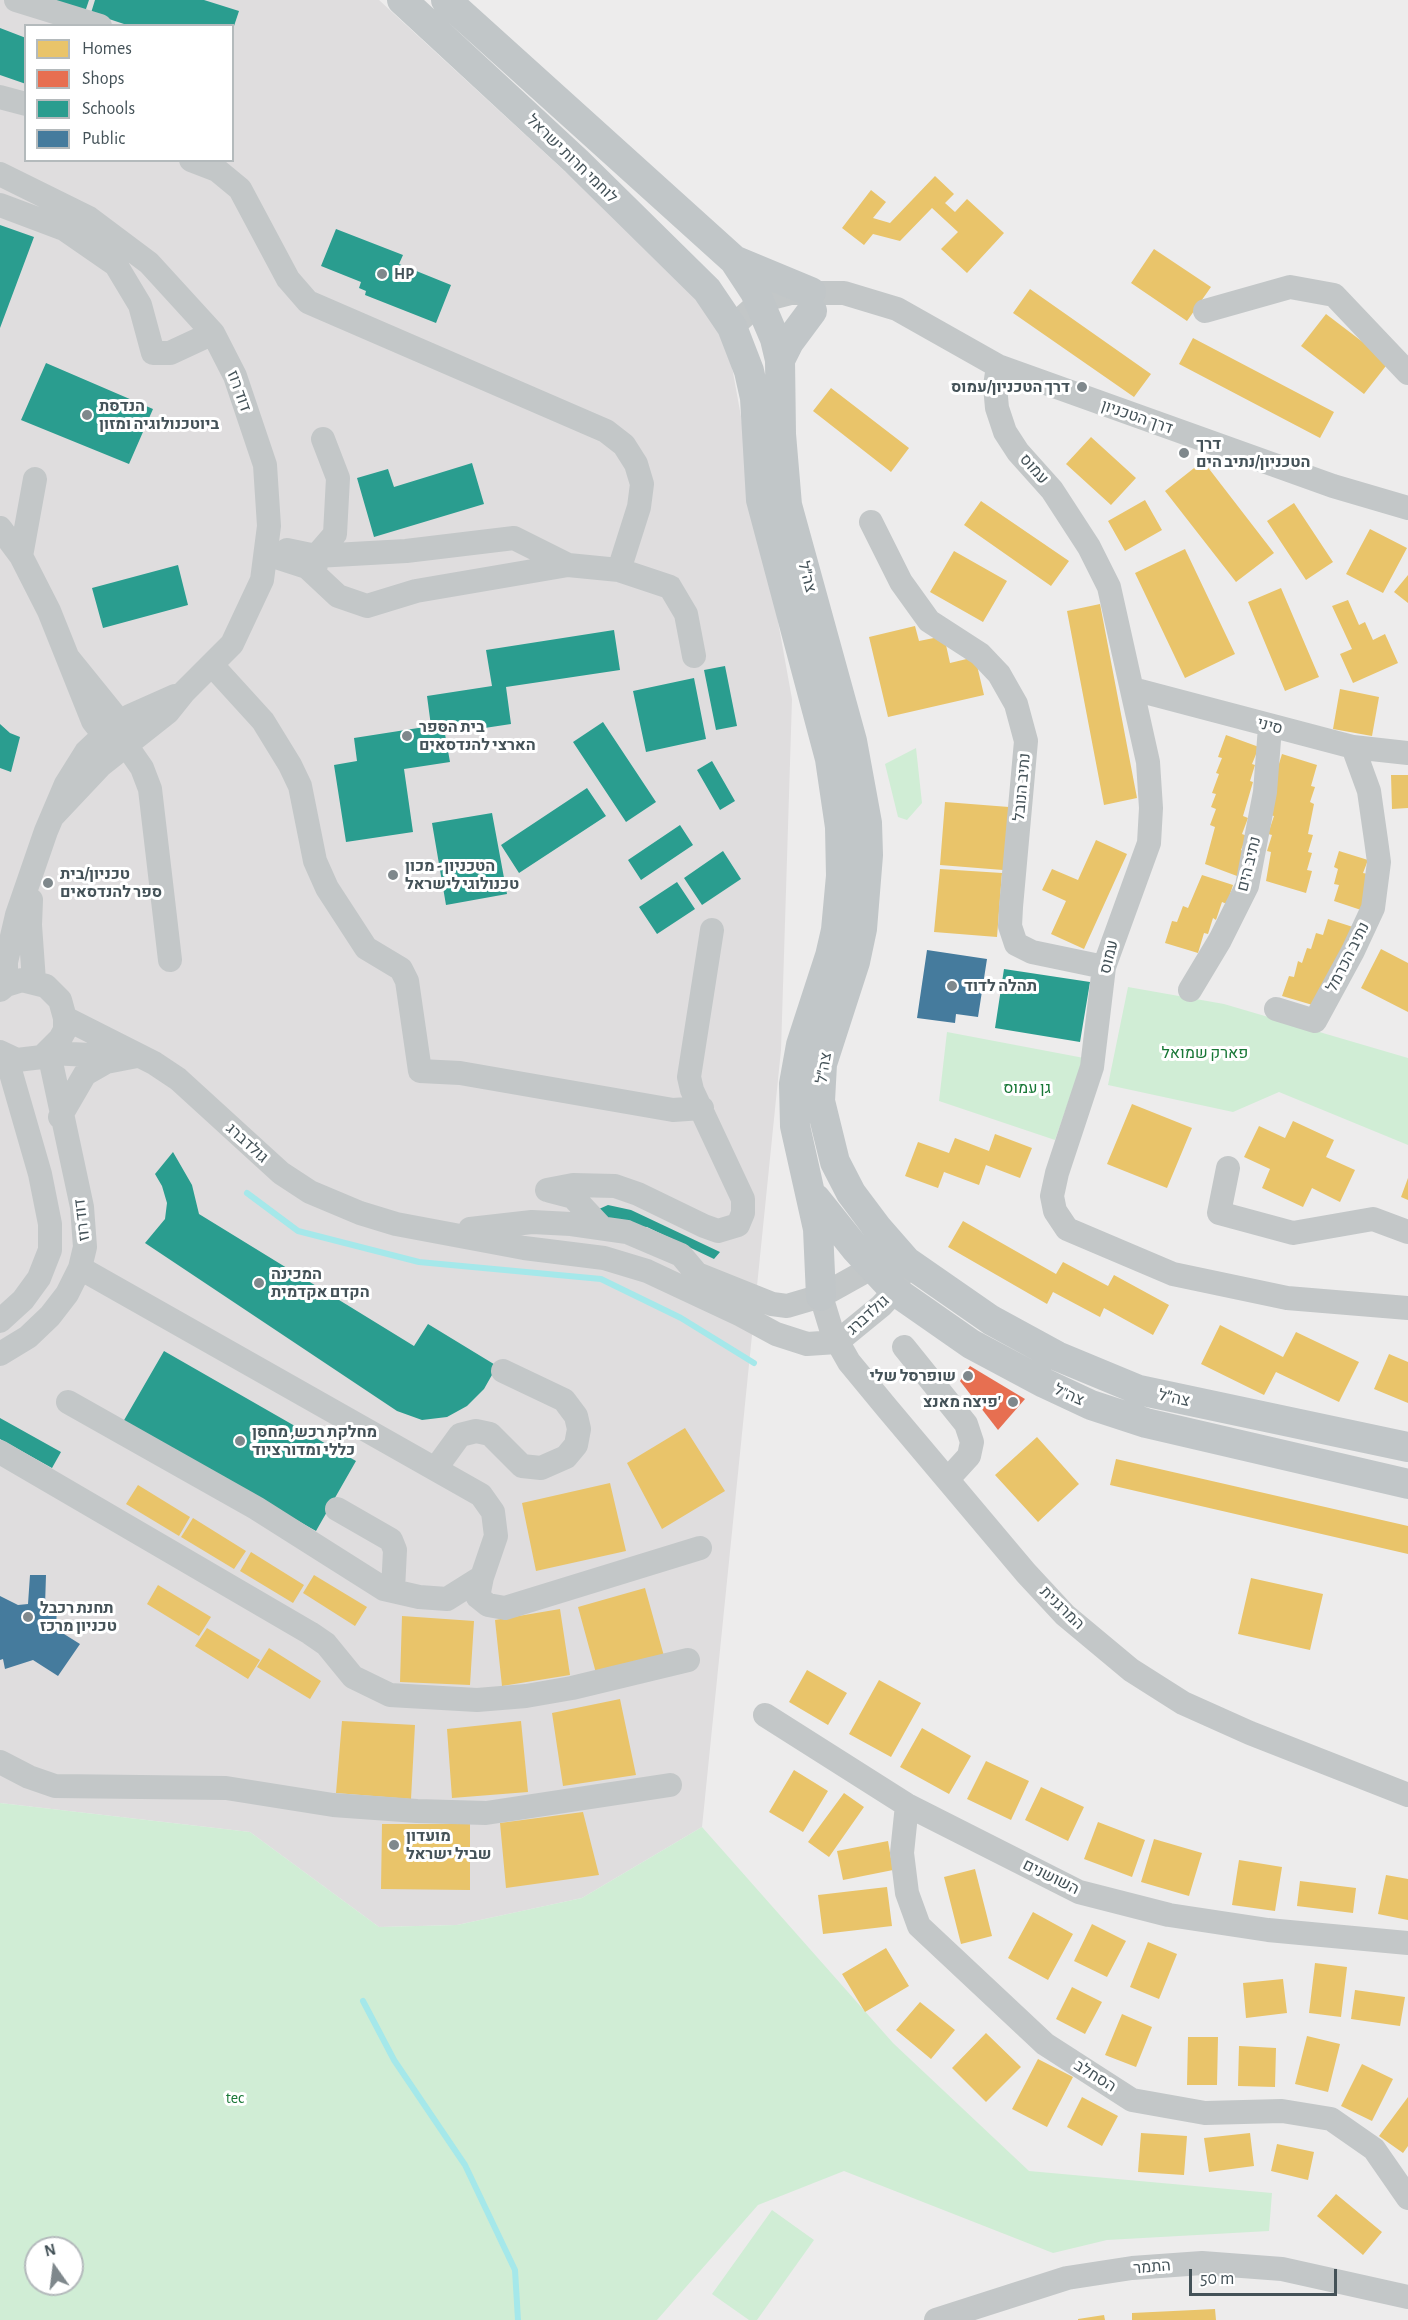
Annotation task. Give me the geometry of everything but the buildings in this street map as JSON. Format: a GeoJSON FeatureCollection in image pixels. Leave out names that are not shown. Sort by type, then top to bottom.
{"type":"FeatureCollection","features":[{"type":"Feature","properties":{"kind":"main road","name":"לוחמי חרות ישראל"},"geometry":{"type":"LineString","coordinates":[[402,0],[576,161],[700,283],[717,303],[732,327]]}},
{"type":"Feature","properties":{"kind":"main road","name":"לוחמי חרות ישראל"},"geometry":{"type":"LineString","coordinates":[[446,0],[734,260],[765,313]]}},
{"type":"Feature","properties":{"kind":"main road"},"geometry":{"type":"LineString","coordinates":[[734,260],[812,302],[780,360]]}},
{"type":"Feature","properties":{"kind":"main road","name":"צה״ל"},"geometry":{"type":"LineString","coordinates":[[765,313],[780,360],[781,434],[787,505],[852,741],[867,823],[868,864],[862,929],[855,962],[822,1064],[822,1110],[828,1142],[843,1180],[878,1229],[906,1261],[991,1320],[1057,1356],[1138,1390],[1408,1447]]}},
{"type":"Feature","properties":{"kind":"main road","name":"צה״ל"},"geometry":{"type":"LineString","coordinates":[[732,327],[749,371],[755,398],[760,500],[830,759],[838,799],[841,876],[836,930],[830,956],[801,1045],[795,1084],[795,1126],[805,1174]]}},
{"type":"Feature","properties":{"kind":"main road"},"geometry":{"type":"LineString","coordinates":[[805,1174],[819,1236],[821,1296]]}},
{"type":"Feature","properties":{"kind":"main road","name":"צה\"ל"},"geometry":{"type":"LineString","coordinates":[[805,1174],[822,1208],[895,1290],[971,1344],[1044,1383],[1118,1415],[1408,1484]]}},
{"type":"Feature","properties":{"kind":"street"},"geometry":{"type":"LineString","coordinates":[[16,0],[94,24]]}},
{"type":"Feature","properties":{"kind":"street"},"geometry":{"type":"LineString","coordinates":[[0,97],[24,103]]}},
{"type":"Feature","properties":{"kind":"street"},"geometry":{"type":"LineString","coordinates":[[196,162],[217,170],[240,189],[288,279],[308,302],[606,431],[624,445],[636,464],[642,484],[639,507],[619,570]]}},
{"type":"Feature","properties":{"kind":"street","name":"דוד רוז"},"geometry":{"type":"LineString","coordinates":[[0,174],[89,218],[149,263],[213,333],[235,376],[265,465],[269,526],[275,553],[244,624],[232,644],[184,692],[168,712],[117,734],[101,765],[52,817],[32,874],[9,922],[2,985]]}},
{"type":"Feature","properties":{"kind":"street"},"geometry":{"type":"LineString","coordinates":[[0,205],[64,229],[116,265],[140,304],[153,353],[170,353],[213,333]]}},
{"type":"Feature","properties":{"kind":"street"},"geometry":{"type":"LineString","coordinates":[[1205,311],[1290,287],[1334,295],[1408,373]]}},
{"type":"Feature","properties":{"kind":"street","name":"דרך הטכניון"},"geometry":{"type":"LineString","coordinates":[[732,327],[765,313],[812,302],[876,302],[913,317],[998,366],[1333,486],[1408,508]]}},
{"type":"Feature","properties":{"kind":"street","name":"עמוס"},"geometry":{"type":"LineString","coordinates":[[998,366],[995,386],[997,408],[1005,432],[1018,452],[1052,490],[1089,546],[1108,587],[1148,762],[1151,812],[1149,843],[1104,967],[1092,1066],[1057,1173],[1052,1196],[1055,1211],[1067,1228],[1173,1274],[1287,1298],[1408,1308]]}},
{"type":"Feature","properties":{"kind":"street"},"geometry":{"type":"LineString","coordinates":[[316,565],[335,534],[338,478],[322,439]]}},
{"type":"Feature","properties":{"kind":"street"},"geometry":{"type":"LineString","coordinates":[[21,556],[34,490],[2,529],[21,556],[69,659],[93,721],[117,734],[142,768],[150,789],[170,960]]}},
{"type":"Feature","properties":{"kind":"street","name":"נתיב הנובל"},"geometry":{"type":"LineString","coordinates":[[871,522],[901,582],[928,621],[980,654],[999,674],[1016,704],[1026,741],[1010,926],[1016,944],[1032,952],[1104,967]]}},
{"type":"Feature","properties":{"kind":"street"},"geometry":{"type":"LineString","coordinates":[[275,553],[316,565],[514,538],[568,565]]}},
{"type":"Feature","properties":{"kind":"street"},"geometry":{"type":"LineString","coordinates":[[316,565],[338,596],[367,606],[416,591],[568,565],[619,570],[670,587],[686,614],[694,656]]}},
{"type":"Feature","properties":{"kind":"street"},"geometry":{"type":"LineString","coordinates":[[212,665],[263,721],[290,765],[300,786],[315,861],[327,888],[366,948],[401,969],[407,981],[420,1071],[460,1073],[673,1110],[702,1108]]}},
{"type":"Feature","properties":{"kind":"street","name":"סיני"},"geometry":{"type":"LineString","coordinates":[[1133,689],[1270,727],[1353,747],[1408,753]]}},
{"type":"Feature","properties":{"kind":"street","name":"נתיב הים"},"geometry":{"type":"LineString","coordinates":[[1190,990],[1220,940],[1247,886],[1264,792],[1270,727]]}},
{"type":"Feature","properties":{"kind":"street","name":"נתיב הכרמל"},"geometry":{"type":"LineString","coordinates":[[1276,1009],[1315,1020],[1353,951],[1372,908],[1378,862],[1376,840],[1369,791],[1353,747]]}},
{"type":"Feature","properties":{"kind":"street","name":"דוד רוז"},"geometry":{"type":"LineString","coordinates":[[32,874],[30,925],[34,981]]}},
{"type":"Feature","properties":{"kind":"street"},"geometry":{"type":"LineString","coordinates":[[602,1228],[573,1197],[547,1190],[597,1185],[615,1186],[638,1194],[718,1231],[738,1225],[743,1214],[743,1199],[692,1090],[690,1065],[712,930]]}},
{"type":"Feature","properties":{"kind":"street"},"geometry":{"type":"LineString","coordinates":[[2,985],[22,980],[34,981],[56,994],[63,1006],[65,1030],[49,1053]]}},
{"type":"Feature","properties":{"kind":"street","name":"גולדברג"},"geometry":{"type":"LineString","coordinates":[[65,1018],[154,1063],[178,1079],[250,1147],[281,1173],[310,1192],[369,1216],[396,1224],[524,1248],[604,1258],[647,1271],[792,1341],[807,1344],[837,1342],[895,1290],[906,1261]]}},
{"type":"Feature","properties":{"kind":"street"},"geometry":{"type":"LineString","coordinates":[[3,1054],[30,1061],[49,1053],[137,1056]]}},
{"type":"Feature","properties":{"kind":"street","name":"דוד רוז"},"geometry":{"type":"LineString","coordinates":[[0,1354],[28,1338],[50,1316],[67,1294],[80,1268],[85,1247],[82,1207],[60,1117],[49,1053]]}},
{"type":"Feature","properties":{"kind":"street","name":"דוד רוז"},"geometry":{"type":"LineString","coordinates":[[0,1321],[23,1300],[39,1278],[50,1250],[50,1224],[40,1174],[3,1054]]}},
{"type":"Feature","properties":{"kind":"street"},"geometry":{"type":"LineString","coordinates":[[60,1117],[85,1074],[106,1062],[137,1056]]}},
{"type":"Feature","properties":{"kind":"street"},"geometry":{"type":"LineString","coordinates":[[1228,1168],[1218,1213],[1293,1233],[1373,1219],[1408,1232]]}},
{"type":"Feature","properties":{"kind":"street"},"geometry":{"type":"LineString","coordinates":[[584,1207],[600,1197],[638,1194]]}},
{"type":"Feature","properties":{"kind":"street","name":"גולדברג"},"geometry":{"type":"LineString","coordinates":[[446,1232],[532,1222],[627,1232],[681,1255],[697,1274],[772,1304],[787,1306],[821,1296],[873,1267],[906,1261]]}},
{"type":"Feature","properties":{"kind":"street"},"geometry":{"type":"LineString","coordinates":[[478,1228],[626,1250],[697,1274]]}},
{"type":"Feature","properties":{"kind":"street"},"geometry":{"type":"LineString","coordinates":[[80,1268],[242,1362],[481,1495],[493,1512],[496,1536],[482,1577],[478,1597],[488,1605],[505,1608],[700,1548]]}},
{"type":"Feature","properties":{"kind":"street","name":"המרגנית"},"geometry":{"type":"LineString","coordinates":[[821,1296],[825,1314],[837,1342],[864,1381],[1026,1573],[1065,1615],[1131,1670],[1183,1703],[1240,1729],[1408,1795]]}},
{"type":"Feature","properties":{"kind":"street"},"geometry":{"type":"LineString","coordinates":[[904,1347],[966,1424],[972,1442],[969,1456],[948,1479]]}},
{"type":"Feature","properties":{"kind":"street"},"geometry":{"type":"LineString","coordinates":[[436,1468],[460,1436],[476,1431],[490,1434],[522,1466],[541,1468],[566,1457],[576,1445],[579,1429],[576,1416],[564,1400],[503,1371]]}},
{"type":"Feature","properties":{"kind":"street"},"geometry":{"type":"LineString","coordinates":[[68,1402],[256,1508],[384,1589],[419,1597],[447,1599],[482,1577]]}},
{"type":"Feature","properties":{"kind":"street"},"geometry":{"type":"LineString","coordinates":[[0,1452],[310,1633],[326,1644],[353,1677],[390,1695],[477,1700],[526,1696],[572,1688],[688,1660]]}},
{"type":"Feature","properties":{"kind":"street"},"geometry":{"type":"LineString","coordinates":[[337,1509],[391,1540],[395,1550],[393,1590]]}},
{"type":"Feature","properties":{"kind":"street","name":"השושנים"},"geometry":{"type":"LineString","coordinates":[[765,1715],[908,1804],[1079,1892],[1180,1917],[1268,1930],[1408,1943]]}},
{"type":"Feature","properties":{"kind":"street"},"geometry":{"type":"LineString","coordinates":[[0,1762],[29,1777],[55,1786],[226,1788],[333,1805],[417,1811],[486,1813],[670,1785]]}},
{"type":"Feature","properties":{"kind":"street","name":"הסחלב"},"geometry":{"type":"LineString","coordinates":[[908,1804],[902,1853],[907,1893],[920,1926],[1045,2044],[1132,2100],[1205,2113],[1282,2111],[1331,2119],[1374,2149],[1408,2198]]}},
{"type":"Feature","properties":{"kind":"street","name":"התמר"},"geometry":{"type":"LineString","coordinates":[[936,2320],[1067,2278],[1132,2268],[1202,2263],[1282,2269],[1408,2297]]}},
{"type":"Feature","properties":{"kind":"shaded area","name":"הטכניון - מכון טכנולוגי לישראל"},"geometry":{"type":"Polygon","coordinates":[[[0,0],[379,0],[723,317],[792,699],[781,1050],[702,1827],[582,1898],[457,1925],[379,1927],[250,1832],[0,1803],[0,0]]]}},
{"type":"Feature","properties":{"kind":"green space"},"geometry":{"type":"Polygon","coordinates":[[[916,748],[922,803],[907,820],[898,817],[885,764],[916,748]]]}},
{"type":"Feature","properties":{"kind":"green space","name":"פארק שמואל"},"geometry":{"type":"Polygon","coordinates":[[[1128,987],[1224,1004],[1408,1058],[1408,1145],[1279,1092],[1233,1112],[1108,1085],[1128,987]]]}},
{"type":"Feature","properties":{"kind":"green space","name":"גן עמוס"},"geometry":{"type":"Polygon","coordinates":[[[947,1032],[1084,1058],[1055,1140],[939,1101],[947,1032]]]}},
{"type":"Feature","properties":{"kind":"green space","name":"tec"},"geometry":{"type":"Polygon","coordinates":[[[0,1803],[250,1832],[379,1927],[457,1925],[582,1898],[702,1827],[893,2043],[1029,2171],[1272,2193],[1269,2231],[1107,2240],[1053,2253],[844,2171],[758,2205],[657,2320],[0,2320],[0,1803]]]}},
{"type":"Feature","properties":{"kind":"green space"},"geometry":{"type":"Polygon","coordinates":[[[772,2210],[814,2240],[757,2320],[749,2320],[712,2294],[772,2210]]]}},
{"type":"Feature","properties":{"kind":"waterway"},"geometry":{"type":"LineString","coordinates":[[247,1193],[298,1231],[419,1262],[601,1279],[681,1318],[754,1363]]}},
{"type":"Feature","properties":{"kind":"waterway"},"geometry":{"type":"LineString","coordinates":[[363,2001],[394,2060],[465,2165],[515,2270],[518,2320]]}},
{"type":"Feature","properties":{"kind":"place","name":"HP"},"geometry":{"type":"Point","coordinates":[382,274]}},
{"type":"Feature","properties":{"kind":"place","name":"דרך הטכניון/עמוס"},"geometry":{"type":"Point","coordinates":[1082,387]}},
{"type":"Feature","properties":{"kind":"place","name":"הנדסת ביוטכנולוגיה ומזון"},"geometry":{"type":"Point","coordinates":[87,415]}},
{"type":"Feature","properties":{"kind":"place","name":"דרך הטכניון/נתיב הים"},"geometry":{"type":"Point","coordinates":[1184,453]}},
{"type":"Feature","properties":{"kind":"place","name":"בית הספר הארצי להנדסאים"},"geometry":{"type":"Point","coordinates":[407,736]}},
{"type":"Feature","properties":{"kind":"place","name":"הטכניון - מכון טכנולוגי לישראל"},"geometry":{"type":"Point","coordinates":[393,875]}},
{"type":"Feature","properties":{"kind":"place","name":"טכניון/בית ספר להנדסאים"},"geometry":{"type":"Point","coordinates":[48,883]}},
{"type":"Feature","properties":{"kind":"place","name":"תהלה לדוד"},"geometry":{"type":"Point","coordinates":[952,986]}},
{"type":"Feature","properties":{"kind":"place","name":"המכינה הקדם אקדמית"},"geometry":{"type":"Point","coordinates":[259,1283]}},
{"type":"Feature","properties":{"kind":"place","name":"שופרסל שלי"},"geometry":{"type":"Point","coordinates":[968,1376]}},
{"type":"Feature","properties":{"kind":"place","name":"פיצה מאנצ'"},"geometry":{"type":"Point","coordinates":[1013,1402]}},
{"type":"Feature","properties":{"kind":"place","name":"מחלקת רכש, מחסן כללי ומדור ציוד"},"geometry":{"type":"Point","coordinates":[240,1441]}},
{"type":"Feature","properties":{"kind":"place","name":"תחנת רכבל טכניון מרכז"},"geometry":{"type":"Point","coordinates":[28,1617]}},
{"type":"Feature","properties":{"kind":"place","name":"מועדון שביל ישראל"},"geometry":{"type":"Point","coordinates":[394,1845]}}]}
